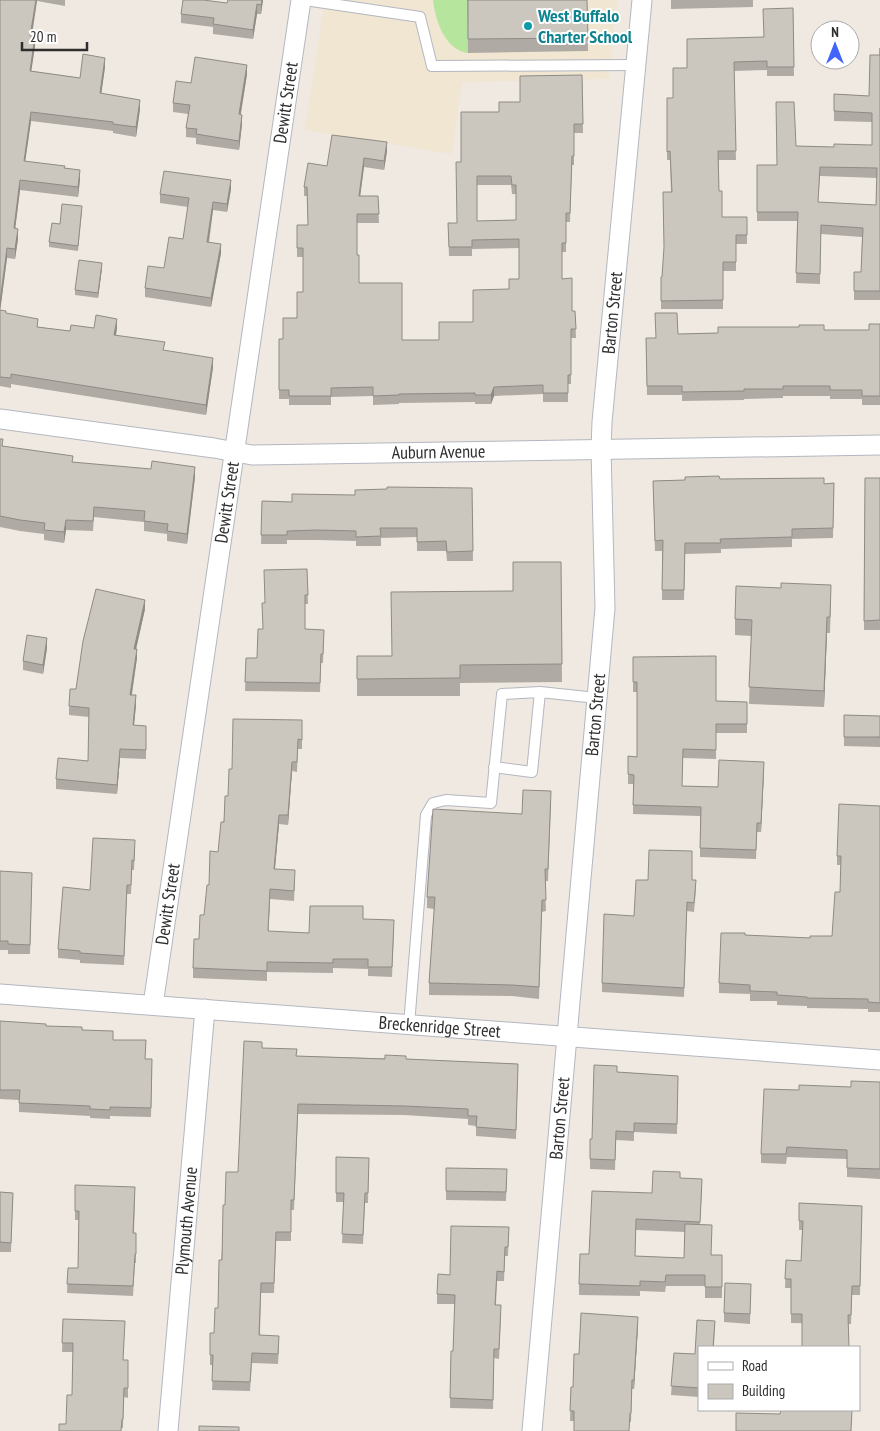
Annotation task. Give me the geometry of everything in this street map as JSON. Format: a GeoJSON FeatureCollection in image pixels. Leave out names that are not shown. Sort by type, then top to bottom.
{"type":"FeatureCollection","features":[{"type":"Feature","properties":{"kind":"street","name":"Dewitt Street"},"geometry":{"type":"LineString","coordinates":[[153,1005],[234,452],[303,0]]}},
{"type":"Feature","properties":{"kind":"street","name":"Barton Street"},"geometry":{"type":"LineString","coordinates":[[532,1431],[605,608],[601,450],[603,412],[642,0]]}},
{"type":"Feature","properties":{"kind":"street","name":"Auburn Avenue"},"geometry":{"type":"LineString","coordinates":[[0,419],[252,455],[880,445]]}},
{"type":"Feature","properties":{"kind":"street","name":"Breckenridge Street"},"geometry":{"type":"LineString","coordinates":[[0,994],[880,1060]]}},
{"type":"Feature","properties":{"kind":"street","name":"Plymouth Avenue"},"geometry":{"type":"LineString","coordinates":[[168,1431],[205,1009]]}},
{"type":"Feature","properties":{"kind":"lane"},"geometry":{"type":"LineString","coordinates":[[303,0],[420,18],[432,66],[636,65]]}},
{"type":"Feature","properties":{"kind":"lane"},"geometry":{"type":"LineString","coordinates":[[494,767],[532,772],[540,692]]}},
{"type":"Feature","properties":{"kind":"lane"},"geometry":{"type":"LineString","coordinates":[[409,1025],[426,815],[433,803],[446,800],[491,804],[502,694],[540,692],[597,698]]}},
{"type":"Feature","properties":{"kind":"shaded area"},"geometry":{"type":"Polygon","coordinates":[[[325,0],[617,0],[609,79],[462,82],[452,154],[305,130],[325,0]]]}},
{"type":"Feature","properties":{"kind":"green space"},"geometry":{"type":"Polygon","coordinates":[[[433,0],[467,0],[468,53],[460,51],[447,40],[439,25],[433,0]]]}},
{"type":"Feature","properties":{"kind":"building"},"geometry":{"type":"Polygon","coordinates":[[[0,0],[36,0],[30,36],[35,36],[30,71],[80,78],[83,54],[105,58],[100,93],[140,100],[136,127],[113,124],[113,122],[31,112],[24,161],[65,166],[64,168],[80,170],[78,187],[20,180],[14,228],[18,229],[15,249],[7,248],[0,302],[0,0]]]}},
{"type":"Feature","properties":{"kind":"building"},"geometry":{"type":"Polygon","coordinates":[[[183,0],[227,3],[228,0],[262,0],[261,5],[257,4],[253,30],[213,24],[214,18],[181,14],[183,0]]]}},
{"type":"Feature","properties":{"kind":"building","name":"West Buffalo Charter School"},"geometry":{"type":"Polygon","coordinates":[[[468,0],[587,0],[588,38],[468,39],[468,0]]]}},
{"type":"Feature","properties":{"kind":"building"},"geometry":{"type":"Polygon","coordinates":[[[793,8],[794,67],[767,67],[767,61],[734,62],[736,151],[718,151],[719,191],[722,191],[722,217],[747,217],[747,235],[736,235],[736,262],[723,262],[723,300],[661,301],[664,247],[663,192],[672,192],[670,151],[667,152],[667,98],[673,98],[673,68],[687,68],[687,39],[764,37],[763,9],[793,8]]]}},
{"type":"Feature","properties":{"kind":"building"},"geometry":{"type":"Polygon","coordinates":[[[870,55],[880,55],[880,291],[854,291],[854,272],[861,272],[863,228],[821,225],[820,274],[796,273],[798,212],[757,212],[757,165],[777,165],[776,102],[794,102],[796,146],[872,145],[872,113],[834,111],[834,94],[869,96],[870,55]],[[820,167],[818,202],[876,205],[877,168],[820,167]]]}},
{"type":"Feature","properties":{"kind":"building"},"geometry":{"type":"Polygon","coordinates":[[[195,57],[247,65],[239,114],[242,115],[239,141],[196,134],[197,129],[186,128],[190,105],[173,103],[176,81],[191,83],[195,57]]]}},
{"type":"Feature","properties":{"kind":"building"},"geometry":{"type":"Polygon","coordinates":[[[582,75],[583,124],[574,124],[570,213],[566,213],[566,243],[562,243],[562,279],[572,278],[572,311],[575,311],[576,329],[571,329],[571,375],[568,375],[568,393],[543,393],[543,385],[494,387],[491,395],[475,395],[475,393],[373,396],[373,387],[331,388],[331,396],[289,396],[289,390],[279,390],[279,339],[283,339],[283,318],[297,318],[297,292],[303,292],[303,248],[297,248],[297,225],[308,225],[307,187],[304,187],[308,163],[327,166],[332,135],[387,142],[384,161],[364,158],[359,196],[378,196],[379,214],[357,214],[359,283],[402,283],[402,340],[439,340],[439,322],[473,322],[473,290],[509,289],[509,279],[519,279],[519,239],[472,240],[472,247],[449,247],[448,223],[457,223],[456,162],[461,162],[461,112],[499,112],[499,102],[520,102],[520,76],[582,75]],[[477,176],[477,221],[516,220],[516,185],[512,185],[511,176],[477,176]]]}},
{"type":"Feature","properties":{"kind":"building"},"geometry":{"type":"Polygon","coordinates":[[[164,171],[231,180],[227,204],[213,202],[207,242],[221,244],[211,298],[145,288],[148,266],[164,268],[169,237],[183,239],[189,198],[160,194],[164,171]]]}},
{"type":"Feature","properties":{"kind":"building"},"geometry":{"type":"Polygon","coordinates":[[[62,204],[82,206],[78,246],[49,242],[52,223],[60,224],[62,204]]]}},
{"type":"Feature","properties":{"kind":"building"},"geometry":{"type":"Polygon","coordinates":[[[79,260],[102,263],[98,293],[75,290],[79,260]]]}},
{"type":"Feature","properties":{"kind":"building"},"geometry":{"type":"Polygon","coordinates":[[[0,310],[6,311],[6,313],[38,319],[37,327],[70,331],[71,325],[94,328],[96,315],[117,319],[114,335],[165,342],[163,350],[213,358],[206,405],[11,374],[11,378],[0,377],[0,310]]]}},
{"type":"Feature","properties":{"kind":"building"},"geometry":{"type":"Polygon","coordinates":[[[655,313],[677,313],[678,334],[718,333],[718,327],[799,327],[799,325],[824,325],[824,330],[869,330],[869,324],[880,324],[880,396],[862,396],[862,390],[830,390],[830,386],[783,386],[783,389],[682,392],[682,386],[647,386],[646,338],[656,338],[655,313]]]}},
{"type":"Feature","properties":{"kind":"building"},"geometry":{"type":"Polygon","coordinates":[[[0,439],[3,439],[2,446],[73,456],[72,462],[151,469],[152,461],[195,467],[187,534],[167,531],[168,524],[144,521],[145,511],[94,507],[93,521],[66,520],[64,532],[44,530],[45,523],[0,516],[0,439]]]}},
{"type":"Feature","properties":{"kind":"building"},"geometry":{"type":"Polygon","coordinates":[[[719,476],[720,479],[824,478],[824,484],[834,483],[833,528],[792,529],[792,537],[720,539],[721,543],[685,543],[684,590],[662,590],[663,540],[655,541],[653,481],[685,480],[685,477],[719,476]]]}},
{"type":"Feature","properties":{"kind":"building"},"geometry":{"type":"Polygon","coordinates":[[[865,478],[880,478],[880,620],[864,621],[865,478]]]}},
{"type":"Feature","properties":{"kind":"building"},"geometry":{"type":"Polygon","coordinates":[[[387,487],[472,488],[473,551],[447,552],[446,541],[417,542],[417,528],[380,528],[381,536],[356,537],[356,531],[317,530],[287,531],[287,535],[261,535],[262,501],[292,502],[292,494],[355,495],[355,490],[387,489],[387,487]]]}},
{"type":"Feature","properties":{"kind":"building"},"geometry":{"type":"Polygon","coordinates":[[[513,562],[561,562],[562,664],[460,665],[460,678],[357,679],[357,656],[392,656],[391,592],[513,591],[513,562]]]}},
{"type":"Feature","properties":{"kind":"building"},"geometry":{"type":"Polygon","coordinates":[[[307,569],[308,595],[305,595],[305,629],[324,630],[320,683],[245,682],[246,658],[257,658],[258,629],[263,629],[262,603],[265,603],[264,570],[307,569]]]}},
{"type":"Feature","properties":{"kind":"building"},"geometry":{"type":"Polygon","coordinates":[[[781,583],[831,585],[830,617],[827,617],[824,691],[749,687],[752,620],[735,619],[736,586],[781,588],[781,583]]]}},
{"type":"Feature","properties":{"kind":"building"},"geometry":{"type":"Polygon","coordinates":[[[96,589],[145,600],[134,649],[137,649],[130,695],[136,695],[133,725],[146,726],[146,750],[120,749],[117,785],[56,779],[58,758],[88,761],[89,708],[69,706],[70,689],[76,689],[83,641],[96,589]]]}},
{"type":"Feature","properties":{"kind":"building"},"geometry":{"type":"Polygon","coordinates":[[[27,635],[47,638],[43,665],[23,661],[27,635]]]}},
{"type":"Feature","properties":{"kind":"building"},"geometry":{"type":"Polygon","coordinates":[[[716,656],[716,701],[747,702],[747,724],[716,724],[716,750],[683,749],[682,786],[718,787],[719,760],[764,762],[761,823],[757,823],[756,850],[700,848],[701,807],[633,805],[634,775],[628,774],[628,756],[637,757],[637,682],[633,682],[633,657],[716,656]]]}},
{"type":"Feature","properties":{"kind":"building"},"geometry":{"type":"Polygon","coordinates":[[[844,715],[880,716],[880,737],[844,737],[844,715]]]}},
{"type":"Feature","properties":{"kind":"building"},"geometry":{"type":"Polygon","coordinates":[[[233,719],[302,720],[302,740],[298,739],[297,762],[292,762],[288,815],[279,815],[274,869],[295,870],[294,891],[270,889],[268,931],[309,933],[310,906],[363,906],[363,919],[394,920],[392,967],[368,967],[368,959],[333,959],[333,963],[267,962],[267,971],[193,968],[194,939],[199,939],[200,915],[204,915],[207,885],[209,885],[210,851],[218,852],[221,822],[224,822],[225,796],[228,796],[229,769],[232,769],[233,719]]]}},
{"type":"Feature","properties":{"kind":"building"},"geometry":{"type":"Polygon","coordinates":[[[523,790],[551,791],[548,869],[545,869],[546,900],[542,900],[539,987],[429,983],[435,897],[427,897],[433,809],[522,814],[523,790]]]}},
{"type":"Feature","properties":{"kind":"building"},"geometry":{"type":"Polygon","coordinates":[[[839,804],[880,806],[880,1003],[868,1002],[868,999],[807,998],[777,995],[777,992],[750,991],[750,985],[719,983],[721,933],[810,938],[810,936],[832,936],[835,892],[840,892],[841,856],[837,856],[839,804]]]}},
{"type":"Feature","properties":{"kind":"building"},"geometry":{"type":"Polygon","coordinates":[[[93,838],[135,840],[131,885],[127,885],[124,956],[80,953],[80,951],[58,949],[63,887],[90,890],[93,838]]]}},
{"type":"Feature","properties":{"kind":"building"},"geometry":{"type":"Polygon","coordinates":[[[649,850],[692,851],[692,880],[696,880],[694,903],[687,902],[684,988],[602,983],[604,914],[634,916],[636,880],[648,880],[649,850]]]}},
{"type":"Feature","properties":{"kind":"building"},"geometry":{"type":"Polygon","coordinates":[[[0,871],[32,873],[30,945],[8,944],[8,941],[0,941],[0,871]]]}},
{"type":"Feature","properties":{"kind":"building"},"geometry":{"type":"Polygon","coordinates":[[[0,1021],[46,1024],[46,1026],[82,1027],[82,1030],[113,1031],[113,1040],[146,1040],[145,1059],[152,1059],[151,1108],[110,1107],[110,1110],[90,1109],[90,1106],[19,1103],[20,1090],[0,1090],[0,1021]]]}},
{"type":"Feature","properties":{"kind":"building"},"geometry":{"type":"Polygon","coordinates":[[[244,1041],[262,1042],[262,1048],[297,1049],[296,1056],[385,1059],[385,1055],[406,1056],[406,1059],[518,1064],[516,1130],[476,1127],[477,1116],[468,1116],[468,1109],[298,1104],[294,1200],[291,1200],[291,1232],[276,1232],[274,1283],[261,1283],[259,1335],[279,1336],[278,1354],[252,1353],[250,1382],[212,1381],[213,1355],[210,1355],[210,1333],[214,1333],[215,1308],[218,1308],[219,1260],[222,1260],[226,1172],[238,1172],[244,1041]]]}},
{"type":"Feature","properties":{"kind":"building"},"geometry":{"type":"Polygon","coordinates":[[[594,1065],[617,1066],[617,1072],[678,1076],[677,1124],[634,1123],[634,1132],[616,1131],[615,1160],[590,1159],[594,1065]]]}},
{"type":"Feature","properties":{"kind":"building"},"geometry":{"type":"Polygon","coordinates":[[[851,1081],[880,1082],[880,1169],[847,1168],[847,1150],[787,1147],[786,1154],[761,1154],[764,1089],[799,1090],[799,1085],[851,1087],[851,1081]]]}},
{"type":"Feature","properties":{"kind":"building"},"geometry":{"type":"Polygon","coordinates":[[[336,1157],[369,1158],[368,1193],[365,1193],[363,1235],[342,1234],[344,1193],[336,1193],[336,1157]]]}},
{"type":"Feature","properties":{"kind":"building"},"geometry":{"type":"Polygon","coordinates":[[[446,1168],[507,1169],[506,1192],[446,1191],[446,1168]]]}},
{"type":"Feature","properties":{"kind":"building"},"geometry":{"type":"Polygon","coordinates":[[[653,1171],[680,1172],[680,1178],[702,1179],[700,1222],[636,1219],[635,1256],[684,1258],[685,1224],[712,1225],[711,1255],[722,1255],[722,1287],[705,1287],[705,1275],[666,1275],[665,1282],[640,1281],[640,1286],[579,1284],[580,1254],[589,1254],[592,1191],[652,1193],[653,1171]]]}},
{"type":"Feature","properties":{"kind":"building"},"geometry":{"type":"Polygon","coordinates":[[[75,1185],[135,1187],[133,1233],[136,1233],[136,1254],[133,1286],[67,1284],[68,1268],[78,1268],[79,1211],[75,1211],[75,1185]]]}},
{"type":"Feature","properties":{"kind":"building"},"geometry":{"type":"Polygon","coordinates":[[[0,1192],[13,1193],[11,1243],[0,1242],[0,1192]]]}},
{"type":"Feature","properties":{"kind":"building"},"geometry":{"type":"Polygon","coordinates":[[[799,1203],[862,1206],[860,1286],[852,1286],[851,1315],[848,1315],[849,1346],[802,1346],[802,1314],[791,1314],[791,1279],[785,1279],[786,1260],[801,1261],[803,1221],[799,1221],[799,1203]]]}},
{"type":"Feature","properties":{"kind":"building"},"geometry":{"type":"Polygon","coordinates":[[[451,1226],[509,1227],[508,1247],[505,1247],[504,1272],[497,1271],[495,1305],[501,1305],[499,1349],[494,1349],[493,1400],[450,1398],[455,1295],[437,1294],[438,1274],[450,1275],[451,1226]]]}},
{"type":"Feature","properties":{"kind":"building"},"geometry":{"type":"Polygon","coordinates":[[[725,1283],[751,1284],[750,1314],[724,1313],[725,1283]]]}},
{"type":"Feature","properties":{"kind":"building"},"geometry":{"type":"Polygon","coordinates":[[[581,1313],[638,1317],[629,1431],[574,1431],[574,1411],[570,1411],[571,1387],[573,1387],[574,1354],[579,1354],[581,1313]]]}},
{"type":"Feature","properties":{"kind":"building"},"geometry":{"type":"Polygon","coordinates":[[[63,1319],[125,1321],[123,1360],[128,1360],[128,1388],[124,1388],[121,1431],[59,1431],[59,1424],[66,1424],[67,1395],[72,1395],[73,1343],[62,1343],[63,1319]]]}},
{"type":"Feature","properties":{"kind":"building"},"geometry":{"type":"Polygon","coordinates":[[[697,1320],[715,1321],[713,1346],[698,1346],[698,1388],[671,1386],[674,1353],[695,1354],[697,1320]]]}},
{"type":"Feature","properties":{"kind":"building"},"geometry":{"type":"Polygon","coordinates":[[[781,1411],[852,1411],[851,1431],[736,1431],[736,1413],[780,1414],[781,1411]]]}},
{"type":"Feature","properties":{"kind":"building"},"geometry":{"type":"Polygon","coordinates":[[[199,1426],[239,1427],[239,1431],[199,1431],[199,1426]]]}},
{"type":"Feature","properties":{"kind":"place","name":"West Buffalo Charter School"},"geometry":{"type":"Point","coordinates":[528,26]}}]}
